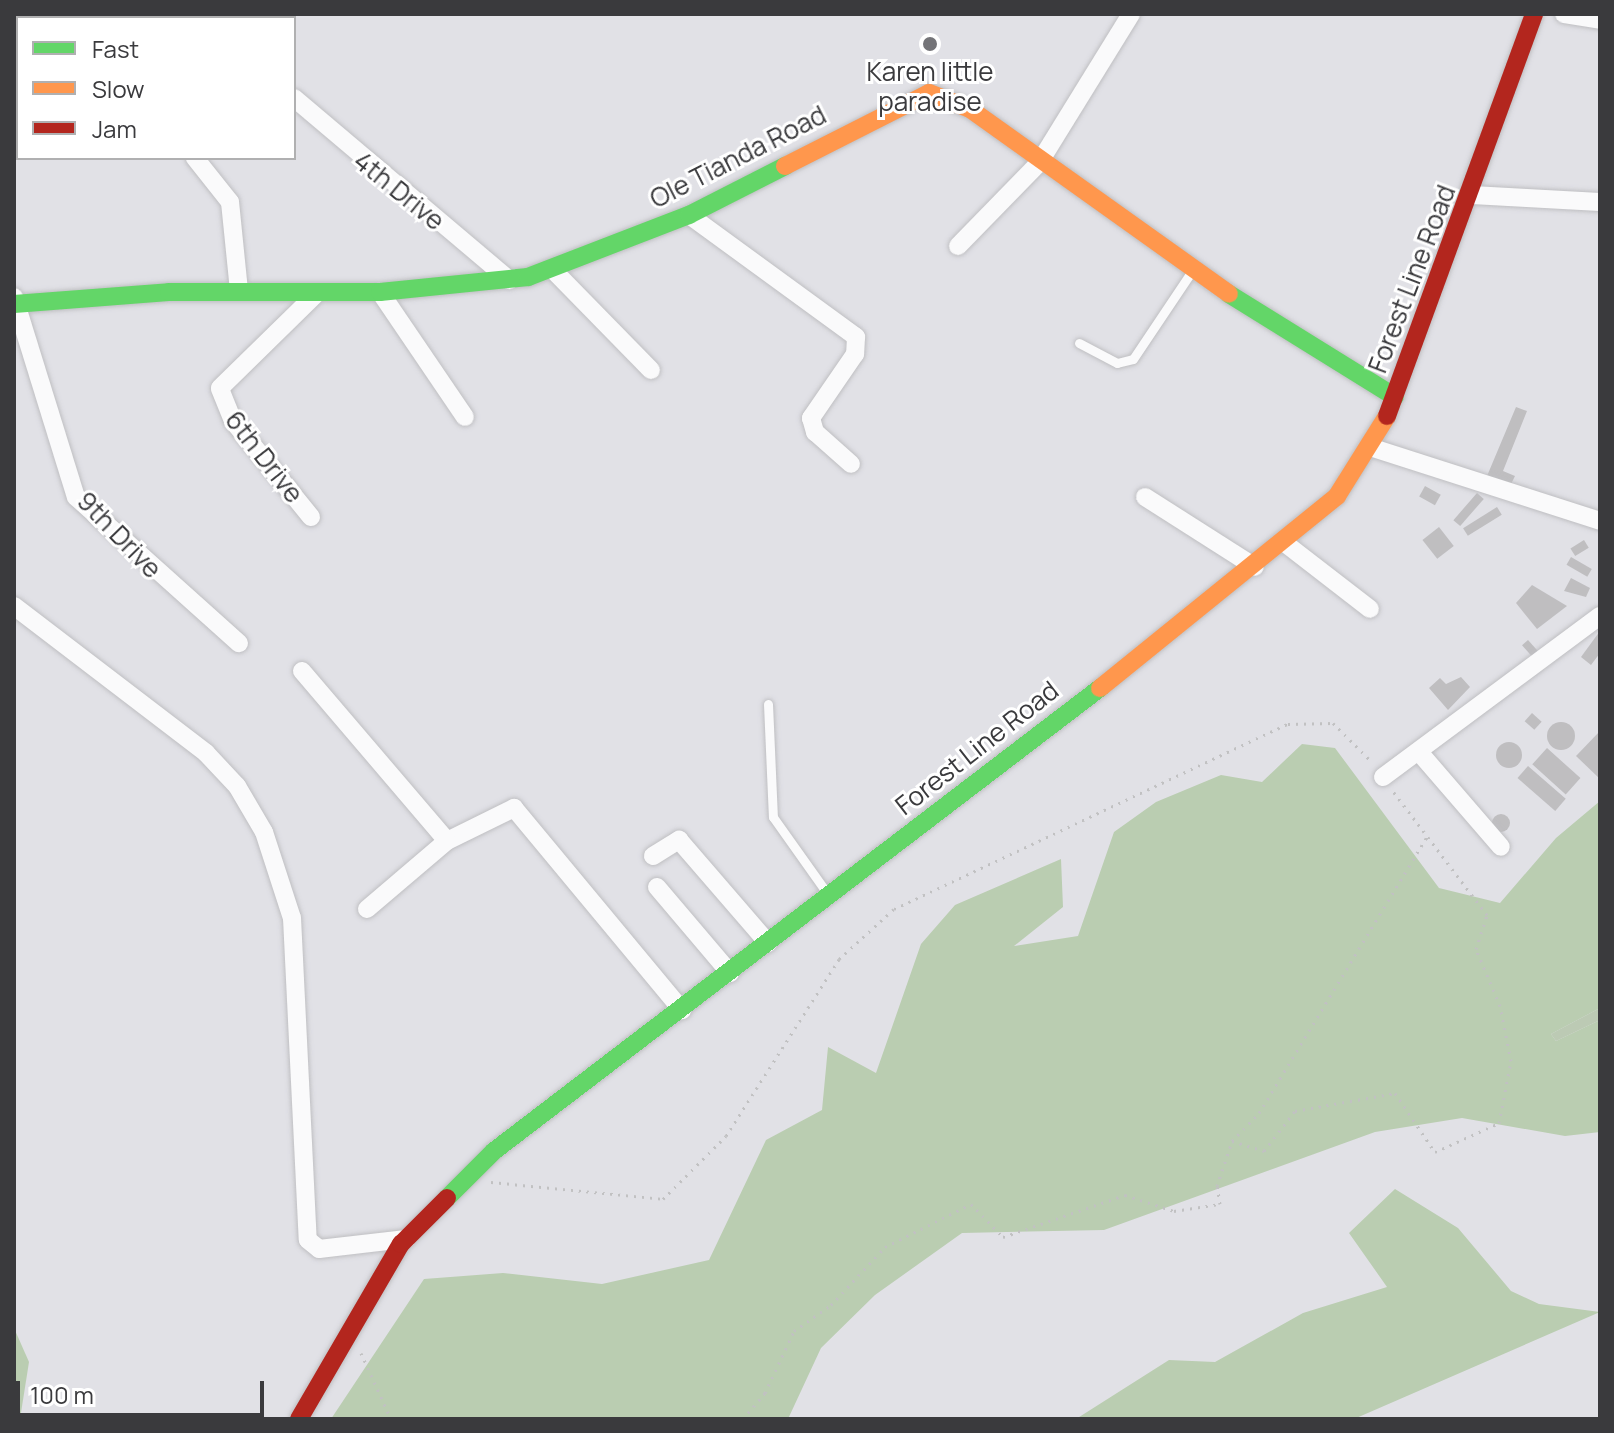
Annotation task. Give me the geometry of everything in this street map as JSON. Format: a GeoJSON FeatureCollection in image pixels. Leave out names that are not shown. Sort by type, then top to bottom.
{"type":"FeatureCollection","features":[{"type":"Feature","properties":{"kind":"street"},"geometry":{"type":"LineString","coordinates":[[958,246],[1039,163],[1131,14]]}},
{"type":"Feature","properties":{"kind":"street","name":"Forest Line Road"},"geometry":{"type":"LineString","coordinates":[[299,1419],[350,1323],[406,1239],[463,1179],[1286,544],[1337,496],[1373,448],[1395,397],[1472,195],[1534,14]]}},
{"type":"Feature","properties":{"kind":"street"},"geometry":{"type":"LineString","coordinates":[[1564,14],[1600,20]]}},
{"type":"Feature","properties":{"kind":"street","name":"Ole Tianda Road"},"geometry":{"type":"LineString","coordinates":[[16,301],[239,290],[380,292],[509,280],[553,270],[689,215],[929,93],[970,109],[1039,163],[1192,271],[1395,397]]}},
{"type":"Feature","properties":{"kind":"street","name":"4th Drive"},"geometry":{"type":"LineString","coordinates":[[296,100],[509,280]]}},
{"type":"Feature","properties":{"kind":"street"},"geometry":{"type":"LineString","coordinates":[[197,160],[230,202],[239,290]]}},
{"type":"Feature","properties":{"kind":"street"},"geometry":{"type":"LineString","coordinates":[[1472,195],[1600,202]]}},
{"type":"Feature","properties":{"kind":"street"},"geometry":{"type":"LineString","coordinates":[[689,215],[856,337],[855,354],[811,418],[815,432],[851,464]]}},
{"type":"Feature","properties":{"kind":"street"},"geometry":{"type":"LineString","coordinates":[[553,270],[651,370]]}},
{"type":"Feature","properties":{"kind":"street"},"geometry":{"type":"LineString","coordinates":[[380,292],[465,417]]}},
{"type":"Feature","properties":{"kind":"street","name":"6th Drive"},"geometry":{"type":"LineString","coordinates":[[311,517],[233,421],[220,388],[317,293]]}},
{"type":"Feature","properties":{"kind":"street","name":"9th Drive"},"geometry":{"type":"LineString","coordinates":[[16,301],[76,497],[239,643]]}},
{"type":"Feature","properties":{"kind":"street"},"geometry":{"type":"LineString","coordinates":[[1373,448],[1600,521]]}},
{"type":"Feature","properties":{"kind":"street"},"geometry":{"type":"LineString","coordinates":[[1145,497],[1255,567]]}},
{"type":"Feature","properties":{"kind":"street"},"geometry":{"type":"LineString","coordinates":[[1286,544],[1370,609]]}},
{"type":"Feature","properties":{"kind":"street"},"geometry":{"type":"LineString","coordinates":[[14,606],[206,753],[237,786],[264,832],[292,918],[308,1240],[319,1249],[406,1239]]}},
{"type":"Feature","properties":{"kind":"street"},"geometry":{"type":"LineString","coordinates":[[1383,777],[1600,616]]}},
{"type":"Feature","properties":{"kind":"street"},"geometry":{"type":"LineString","coordinates":[[302,671],[447,841]]}},
{"type":"Feature","properties":{"kind":"street"},"geometry":{"type":"LineString","coordinates":[[1419,752],[1501,847]]}},
{"type":"Feature","properties":{"kind":"street"},"geometry":{"type":"LineString","coordinates":[[367,909],[447,841],[514,808],[682,1010]]}},
{"type":"Feature","properties":{"kind":"street"},"geometry":{"type":"LineString","coordinates":[[653,856],[679,840],[768,943]]}},
{"type":"Feature","properties":{"kind":"street"},"geometry":{"type":"LineString","coordinates":[[657,887],[730,973]]}},
{"type":"Feature","properties":{"kind":"lane"},"geometry":{"type":"LineString","coordinates":[[1079,343],[1117,363],[1133,359],[1192,271]]}},
{"type":"Feature","properties":{"kind":"lane"},"geometry":{"type":"LineString","coordinates":[[768,704],[773,817],[829,896]]}},
{"type":"Feature","properties":{"kind":"path"},"geometry":{"type":"LineString","coordinates":[[463,1179],[663,1199],[726,1136],[839,959],[894,909],[1288,724],[1333,723],[1383,777],[1487,915],[1476,949],[1500,1006],[1511,1061],[1499,1123],[1435,1152],[1395,1093],[1295,1111],[1264,1151],[1232,1141]]}},
{"type":"Feature","properties":{"kind":"path"},"geometry":{"type":"LineString","coordinates":[[743,1419],[765,1393],[794,1331],[831,1305],[885,1247],[971,1204],[1003,1237],[1125,1195],[1174,1211],[1220,1204],[1217,1186],[1232,1141],[1259,1113],[1427,837]]}},
{"type":"Feature","properties":{"kind":"path"},"geometry":{"type":"LineString","coordinates":[[350,1323],[391,1419]]}},
{"type":"Feature","properties":{"kind":"green space"},"geometry":{"type":"Polygon","coordinates":[[[1302,744],[1335,748],[1439,888],[1500,903],[1556,838],[1600,801],[1600,1008],[1551,1034],[1556,1041],[1600,1020],[1600,1132],[1565,1136],[1462,1118],[1375,1132],[1104,1230],[962,1233],[875,1295],[821,1348],[788,1419],[331,1419],[424,1279],[503,1273],[602,1284],[709,1260],[766,1140],[822,1110],[828,1047],[876,1073],[921,944],[955,905],[1061,859],[1063,907],[1014,946],[1078,936],[1114,832],[1156,802],[1221,775],[1262,782],[1302,744]]]}},
{"type":"Feature","properties":{"kind":"green space"},"geometry":{"type":"Polygon","coordinates":[[[1600,1008],[1600,1020],[1556,1041],[1551,1034],[1600,1008]]]}},
{"type":"Feature","properties":{"kind":"green space"},"geometry":{"type":"Polygon","coordinates":[[[1395,1189],[1458,1228],[1511,1291],[1539,1304],[1600,1312],[1354,1419],[1076,1419],[1169,1360],[1215,1362],[1303,1313],[1387,1287],[1349,1233],[1395,1189]]]}},
{"type":"Feature","properties":{"kind":"green space"},"geometry":{"type":"Polygon","coordinates":[[[14,1328],[29,1362],[20,1419],[14,1419],[14,1328]]]}},
{"type":"Feature","properties":{"kind":"building"},"geometry":{"type":"Polygon","coordinates":[[[1516,407],[1527,411],[1503,471],[1515,476],[1510,486],[1487,476],[1516,407]]]}},
{"type":"Feature","properties":{"kind":"building"},"geometry":{"type":"Polygon","coordinates":[[[1425,486],[1441,495],[1435,505],[1419,496],[1425,486]]]}},
{"type":"Feature","properties":{"kind":"building"},"geometry":{"type":"Polygon","coordinates":[[[1477,493],[1484,499],[1460,526],[1453,520],[1477,493]]]}},
{"type":"Feature","properties":{"kind":"building"},"geometry":{"type":"Polygon","coordinates":[[[1497,507],[1502,515],[1468,536],[1463,528],[1497,507]]]}},
{"type":"Feature","properties":{"kind":"building"},"geometry":{"type":"Polygon","coordinates":[[[1439,527],[1454,546],[1437,559],[1422,540],[1439,527]]]}},
{"type":"Feature","properties":{"kind":"building"},"geometry":{"type":"Polygon","coordinates":[[[1584,540],[1589,548],[1575,556],[1570,548],[1584,540]]]}},
{"type":"Feature","properties":{"kind":"building"},"geometry":{"type":"Polygon","coordinates":[[[1571,557],[1592,569],[1587,577],[1566,565],[1571,557]]]}},
{"type":"Feature","properties":{"kind":"building"},"geometry":{"type":"Polygon","coordinates":[[[1571,578],[1590,588],[1586,597],[1564,591],[1571,578]]]}},
{"type":"Feature","properties":{"kind":"building"},"geometry":{"type":"Polygon","coordinates":[[[1532,585],[1567,606],[1537,629],[1516,603],[1532,585]]]}},
{"type":"Feature","properties":{"kind":"building"},"geometry":{"type":"Polygon","coordinates":[[[1600,631],[1600,653],[1591,665],[1581,657],[1600,631]]]}},
{"type":"Feature","properties":{"kind":"building"},"geometry":{"type":"Polygon","coordinates":[[[1528,640],[1538,651],[1532,657],[1522,645],[1528,640]]]}},
{"type":"Feature","properties":{"kind":"building"},"geometry":{"type":"Polygon","coordinates":[[[1461,677],[1470,687],[1448,710],[1429,688],[1440,678],[1446,684],[1461,677]]]}},
{"type":"Feature","properties":{"kind":"building"},"geometry":{"type":"Polygon","coordinates":[[[1532,713],[1542,722],[1534,730],[1525,721],[1532,713]]]}},
{"type":"Feature","properties":{"kind":"building"},"geometry":{"type":"Polygon","coordinates":[[[1561,722],[1571,726],[1575,736],[1571,746],[1561,750],[1551,746],[1547,736],[1551,726],[1561,722]]]}},
{"type":"Feature","properties":{"kind":"building"},"geometry":{"type":"Polygon","coordinates":[[[1600,731],[1600,779],[1576,756],[1600,731]]]}},
{"type":"Feature","properties":{"kind":"building"},"geometry":{"type":"Polygon","coordinates":[[[1509,742],[1518,746],[1522,755],[1518,764],[1509,768],[1500,764],[1496,755],[1500,746],[1509,742]]]}},
{"type":"Feature","properties":{"kind":"building"},"geometry":{"type":"Polygon","coordinates":[[[1547,748],[1580,778],[1566,794],[1532,764],[1547,748]]]}},
{"type":"Feature","properties":{"kind":"building"},"geometry":{"type":"Polygon","coordinates":[[[1528,766],[1566,799],[1555,811],[1518,778],[1528,766]]]}},
{"type":"Feature","properties":{"kind":"building"},"geometry":{"type":"Polygon","coordinates":[[[1501,814],[1510,823],[1501,832],[1492,823],[1501,814]]]}},
{"type":"Feature","properties":{"kind":"traffic: fast"},"geometry":{"type":"LineString","coordinates":[[14,304],[169,292],[380,292],[528,277],[689,215],[785,166]]}},
{"type":"Feature","properties":{"kind":"traffic: fast"},"geometry":{"type":"LineString","coordinates":[[1229,294],[1395,397]]}},
{"type":"Feature","properties":{"kind":"traffic: fast"},"geometry":{"type":"LineString","coordinates":[[447,1198],[494,1151],[1100,688]]}},
{"type":"Feature","properties":{"kind":"traffic: slow"},"geometry":{"type":"LineString","coordinates":[[785,166],[929,93],[970,109],[1229,294]]}},
{"type":"Feature","properties":{"kind":"traffic: slow"},"geometry":{"type":"LineString","coordinates":[[1100,688],[1337,496],[1387,416]]}},
{"type":"Feature","properties":{"kind":"traffic: jam"},"geometry":{"type":"LineString","coordinates":[[1387,416],[1534,14]]}},
{"type":"Feature","properties":{"kind":"traffic: jam"},"geometry":{"type":"LineString","coordinates":[[299,1419],[401,1244],[447,1198]]}},
{"type":"Feature","properties":{"kind":"place","name":"Karen little paradise"},"geometry":{"type":"Point","coordinates":[930,44]}}]}
